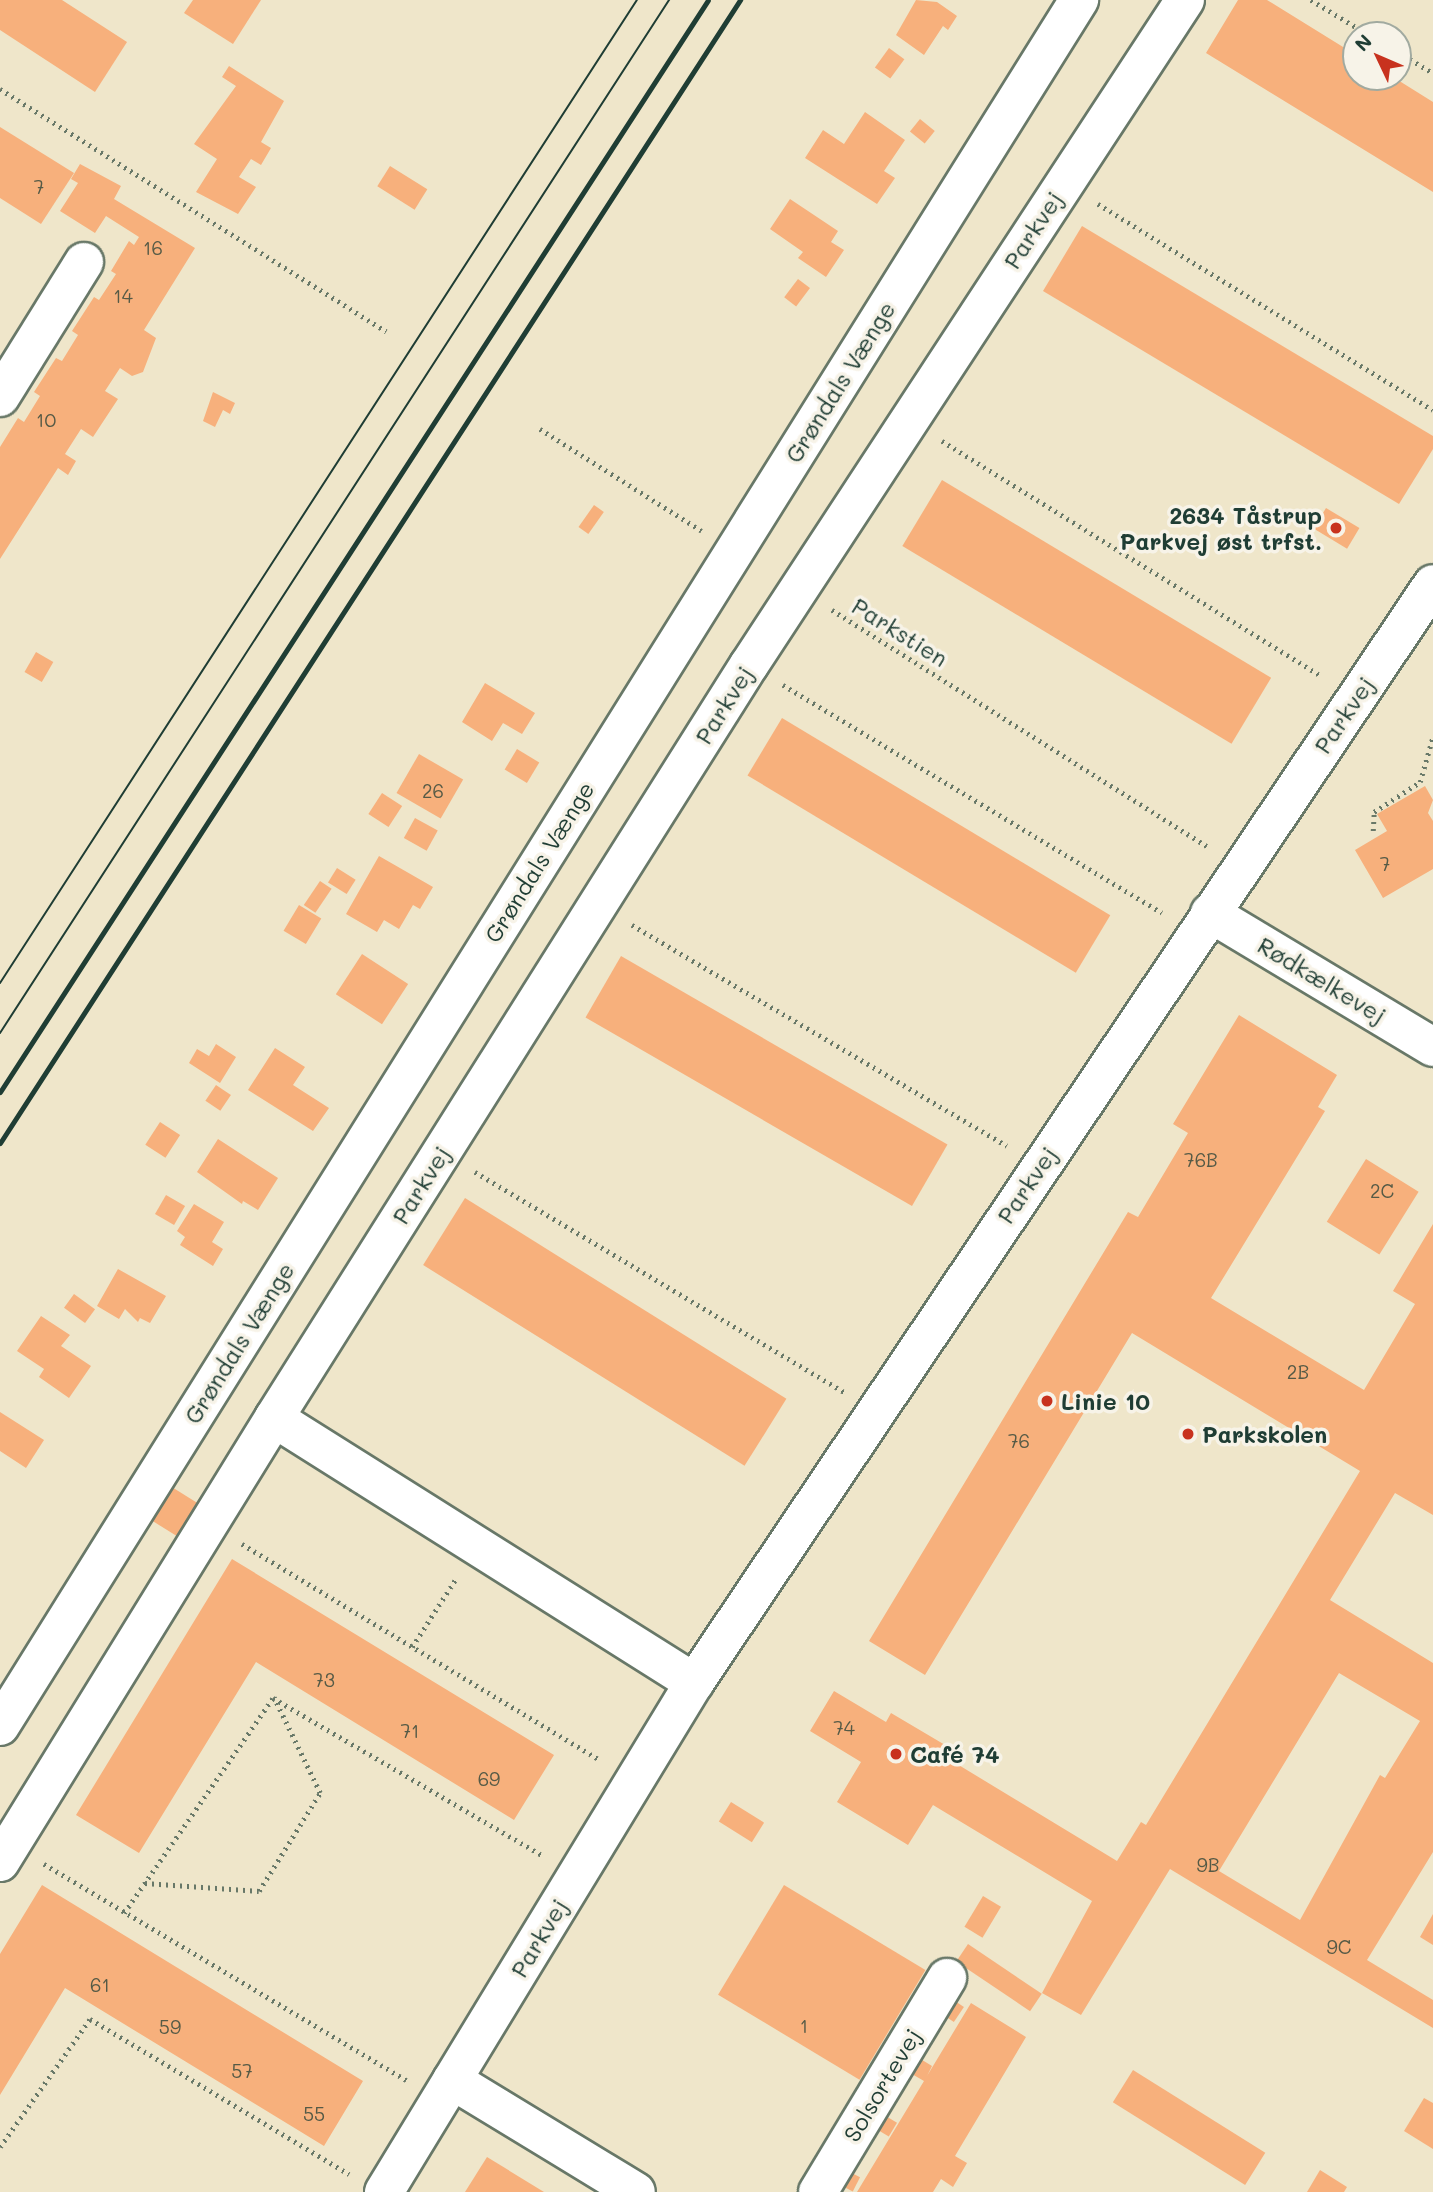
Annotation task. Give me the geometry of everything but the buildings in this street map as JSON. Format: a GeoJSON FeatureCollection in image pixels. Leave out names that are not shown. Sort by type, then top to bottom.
{"type":"FeatureCollection","features":[{"type":"Feature","properties":{"kind":"street","name":"Grøndals Vænge"},"geometry":{"type":"LineString","coordinates":[[0,1726],[1079,0]]}},
{"type":"Feature","properties":{"kind":"street","name":"Parkvej"},"geometry":{"type":"LineString","coordinates":[[5,1853],[274,1418],[798,588],[1185,0]]}},
{"type":"Feature","properties":{"kind":"street"},"geometry":{"type":"LineString","coordinates":[[0,397],[84,262]]}},
{"type":"Feature","properties":{"kind":"street","name":"Parkvej"},"geometry":{"type":"LineString","coordinates":[[370,2185],[446,2089],[694,1683],[875,1410],[1433,584]]}},
{"type":"Feature","properties":{"kind":"street","name":"Rødkælkevej"},"geometry":{"type":"LineString","coordinates":[[1203,923],[1433,1047]]}},
{"type":"Feature","properties":{"kind":"street"},"geometry":{"type":"LineString","coordinates":[[274,1418],[694,1683]]}},
{"type":"Feature","properties":{"kind":"street","name":"Solsortevej"},"geometry":{"type":"LineString","coordinates":[[818,2192],[947,1978]]}},
{"type":"Feature","properties":{"kind":"street"},"geometry":{"type":"LineString","coordinates":[[446,2089],[636,2192]]}},
{"type":"Feature","properties":{"kind":"path"},"geometry":{"type":"LineString","coordinates":[[1311,0],[1346,21]]}},
{"type":"Feature","properties":{"kind":"path"},"geometry":{"type":"LineString","coordinates":[[1412,60],[1433,73]]}},
{"type":"Feature","properties":{"kind":"path"},"geometry":{"type":"LineString","coordinates":[[0,89],[386,331]]}},
{"type":"Feature","properties":{"kind":"path"},"geometry":{"type":"LineString","coordinates":[[1065,183],[1433,410]]}},
{"type":"Feature","properties":{"kind":"path"},"geometry":{"type":"LineString","coordinates":[[908,420],[1355,698]]}},
{"type":"Feature","properties":{"kind":"path"},"geometry":{"type":"LineString","coordinates":[[540,429],[733,551]]}},
{"type":"Feature","properties":{"kind":"path","name":"Parkstien"},"geometry":{"type":"LineString","coordinates":[[798,588],[1241,867]]}},
{"type":"Feature","properties":{"kind":"path"},"geometry":{"type":"LineString","coordinates":[[749,665],[1203,923]]}},
{"type":"Feature","properties":{"kind":"path"},"geometry":{"type":"LineString","coordinates":[[1373,831],[1374,812],[1420,782],[1433,736]]}},
{"type":"Feature","properties":{"kind":"path"},"geometry":{"type":"LineString","coordinates":[[598,905],[1040,1165]]}},
{"type":"Feature","properties":{"kind":"path"},"geometry":{"type":"LineString","coordinates":[[442,1152],[875,1410]]}},
{"type":"Feature","properties":{"kind":"path"},"geometry":{"type":"LineString","coordinates":[[208,1524],[634,1781]]}},
{"type":"Feature","properties":{"kind":"path"},"geometry":{"type":"LineString","coordinates":[[412,1647],[477,1546]]}},
{"type":"Feature","properties":{"kind":"path"},"geometry":{"type":"LineString","coordinates":[[124,1913],[273,1698]]}},
{"type":"Feature","properties":{"kind":"path"},"geometry":{"type":"LineString","coordinates":[[273,1698],[577,1875]]}},
{"type":"Feature","properties":{"kind":"path"},"geometry":{"type":"LineString","coordinates":[[145,1883],[259,1892],[320,1793],[273,1698]]}},
{"type":"Feature","properties":{"kind":"path"},"geometry":{"type":"LineString","coordinates":[[5,1853],[124,1913],[379,2067],[446,2089]]}},
{"type":"Feature","properties":{"kind":"path"},"geometry":{"type":"LineString","coordinates":[[0,2147],[90,2019],[370,2185]]}},
{"type":"Feature","properties":{"kind":"tram line"},"geometry":{"type":"LineString","coordinates":[[0,983],[637,0]]}},
{"type":"Feature","properties":{"kind":"tram line"},"geometry":{"type":"LineString","coordinates":[[0,1033],[669,0]]}},
{"type":"Feature","properties":{"kind":"railway"},"geometry":{"type":"LineString","coordinates":[[0,1092],[708,0]]}},
{"type":"Feature","properties":{"kind":"railway"},"geometry":{"type":"LineString","coordinates":[[0,1143],[740,0]]}},
{"type":"Feature","properties":{"kind":"place","name":"2634 Tåstrup Parkvej øst trfst."},"geometry":{"type":"Point","coordinates":[1336,528]}},
{"type":"Feature","properties":{"kind":"place","name":"Linie 10"},"geometry":{"type":"Point","coordinates":[1047,1401]}},
{"type":"Feature","properties":{"kind":"place","name":"Parkskolen"},"geometry":{"type":"Point","coordinates":[1188,1434]}},
{"type":"Feature","properties":{"kind":"place","name":"Café 74"},"geometry":{"type":"Point","coordinates":[896,1754]}}]}
